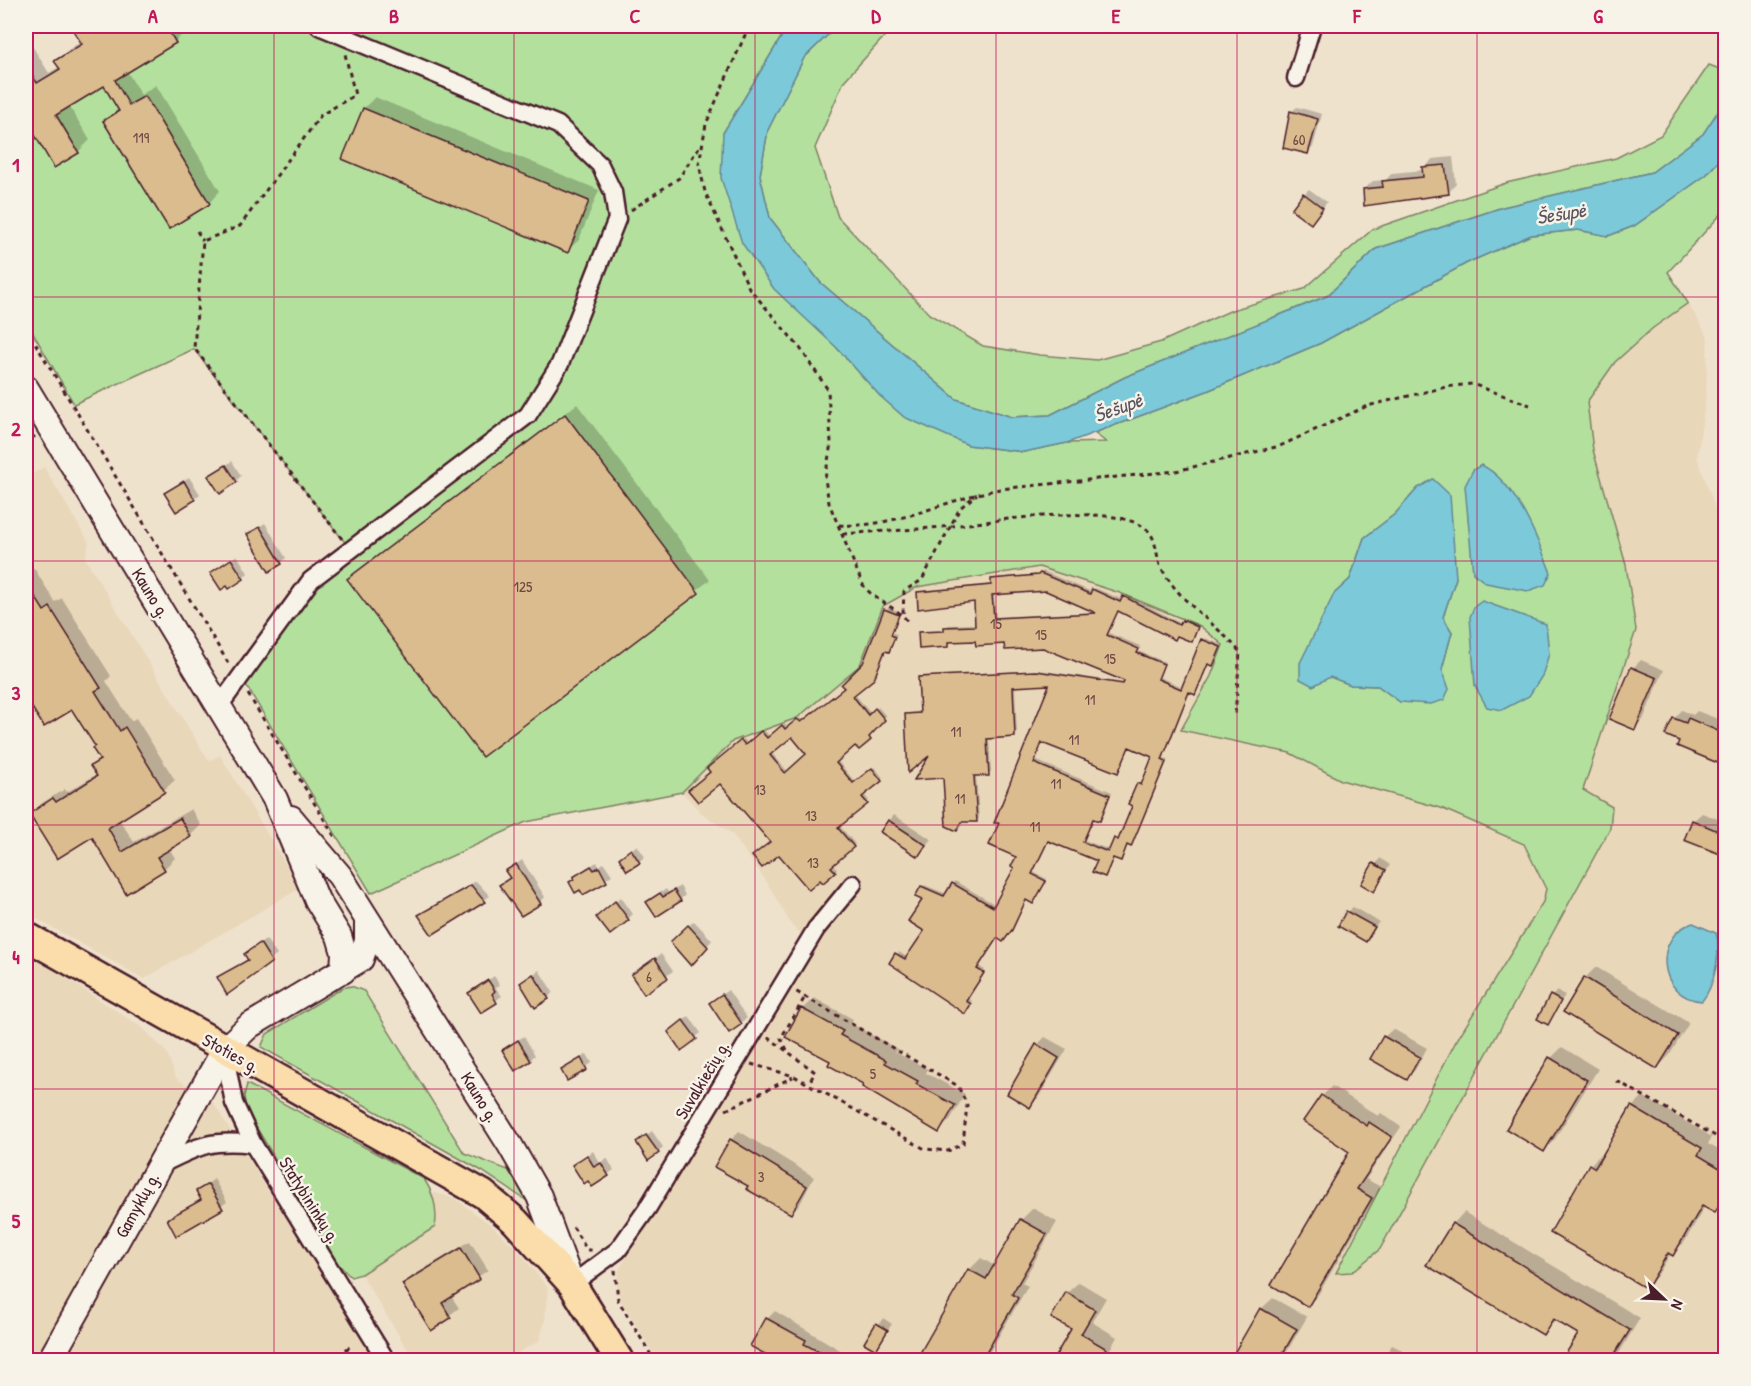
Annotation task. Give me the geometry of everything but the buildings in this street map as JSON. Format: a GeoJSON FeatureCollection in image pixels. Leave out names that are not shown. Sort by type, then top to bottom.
{"type":"FeatureCollection","features":[{"type":"Feature","properties":{"kind":"main road","name":"Kauno g."},"geometry":{"type":"LineString","coordinates":[[26,388],[275,800],[317,900],[339,936],[344,953],[342,971]]}},
{"type":"Feature","properties":{"kind":"main road","name":"Kauno g."},"geometry":{"type":"LineString","coordinates":[[275,800],[340,876],[367,921],[395,959],[539,1196],[572,1284]]}},
{"type":"Feature","properties":{"kind":"main road"},"geometry":{"type":"LineString","coordinates":[[224,1050],[249,1026],[361,959],[367,941],[367,921]]}},
{"type":"Feature","properties":{"kind":"main road","name":"Stoties g."},"geometry":{"type":"LineString","coordinates":[[26,936],[224,1050],[438,1167]]}},
{"type":"Feature","properties":{"kind":"main road","name":"Gamyklų g."},"geometry":{"type":"LineString","coordinates":[[50,1360],[224,1050]]}},
{"type":"Feature","properties":{"kind":"main road","name":"Kauno g."},"geometry":{"type":"LineString","coordinates":[[438,1167],[483,1194],[515,1221],[572,1284],[619,1360]]}},
{"type":"Feature","properties":{"kind":"street"},"geometry":{"type":"LineString","coordinates":[[219,705],[311,580],[528,415],[560,364],[617,219],[613,192],[600,165],[558,125],[319,26]]}},
{"type":"Feature","properties":{"kind":"street"},"geometry":{"type":"LineString","coordinates":[[1296,78],[1312,26]]}},
{"type":"Feature","properties":{"kind":"street","name":"Suvalkiečių g."},"geometry":{"type":"LineString","coordinates":[[572,1284],[613,1255],[641,1217],[816,929],[853,884]]}},
{"type":"Feature","properties":{"kind":"street","name":"Statybininkų g."},"geometry":{"type":"LineString","coordinates":[[224,1050],[234,1103],[253,1144],[386,1360]]}},
{"type":"Feature","properties":{"kind":"street"},"geometry":{"type":"LineString","coordinates":[[160,1165],[199,1145],[224,1140],[253,1144]]}},
{"type":"Feature","properties":{"kind":"path"},"geometry":{"type":"LineString","coordinates":[[749,26],[706,124],[699,164],[705,192],[749,288],[800,348],[828,390],[831,443],[825,479],[829,503],[868,594],[903,614],[909,622]]}},
{"type":"Feature","properties":{"kind":"path"},"geometry":{"type":"LineString","coordinates":[[203,241],[240,226],[321,115],[355,95],[341,34]]}},
{"type":"Feature","properties":{"kind":"path"},"geometry":{"type":"LineString","coordinates":[[617,219],[679,178],[704,140]]}},
{"type":"Feature","properties":{"kind":"path"},"geometry":{"type":"LineString","coordinates":[[197,231],[203,241],[194,348],[351,550]]}},
{"type":"Feature","properties":{"kind":"path"},"geometry":{"type":"LineString","coordinates":[[838,525],[860,526],[898,519],[978,493],[1176,471],[1280,446],[1368,406],[1446,387],[1472,384],[1530,405]]}},
{"type":"Feature","properties":{"kind":"path"},"geometry":{"type":"LineString","coordinates":[[903,614],[904,591],[922,580],[960,508],[978,493]]}},
{"type":"Feature","properties":{"kind":"path"},"geometry":{"type":"LineString","coordinates":[[843,534],[950,526],[1033,516],[1108,515],[1146,528],[1155,542],[1161,568],[1180,594],[1224,634],[1240,652],[1235,715]]}},
{"type":"Feature","properties":{"kind":"path"},"geometry":{"type":"LineString","coordinates":[[750,1063],[794,1076],[925,1149],[948,1151],[963,1144],[967,1106],[958,1086],[794,991]]}},
{"type":"Feature","properties":{"kind":"path"},"geometry":{"type":"LineString","coordinates":[[788,1051],[781,1038],[805,997]]}},
{"type":"Feature","properties":{"kind":"path"},"geometry":{"type":"LineString","coordinates":[[766,1036],[815,1072],[808,1083]]}},
{"type":"Feature","properties":{"kind":"path"},"geometry":{"type":"LineString","coordinates":[[719,1113],[794,1076]]}},
{"type":"Feature","properties":{"kind":"path"},"geometry":{"type":"LineString","coordinates":[[1617,1081],[1725,1142]]}},
{"type":"Feature","properties":{"kind":"path"},"geometry":{"type":"LineString","coordinates":[[331,1360],[351,1346]]}},
{"type":"Feature","properties":{"kind":"shaded area"},"geometry":{"type":"Polygon","coordinates":[[[1688,303],[1708,337],[1706,396],[1697,457],[1723,529],[1726,527],[1725,1360],[657,1360],[621,1301],[617,1288],[618,1273],[626,1257],[618,1250],[809,940],[792,926],[766,881],[732,834],[700,812],[682,792],[733,741],[797,718],[860,665],[883,606],[917,587],[1039,567],[1120,593],[1201,626],[1223,646],[1211,676],[1182,730],[1290,753],[1341,780],[1441,808],[1524,844],[1546,889],[1543,902],[1455,1043],[1337,1273],[1380,1249],[1610,828],[1583,791],[1636,630],[1626,565],[1593,450],[1587,402],[1615,362],[1653,328],[1688,303]]]}},
{"type":"Feature","properties":{"kind":"shaded area"},"geometry":{"type":"Polygon","coordinates":[[[44,467],[87,539],[89,544],[85,558],[209,761],[220,755],[300,888],[144,979],[26,913],[26,478],[44,467]]]}},
{"type":"Feature","properties":{"kind":"shaded area"},"geometry":{"type":"Polygon","coordinates":[[[26,952],[143,1028],[167,1053],[176,1078],[211,1099],[375,1360],[26,1360],[26,952]]]}},
{"type":"Feature","properties":{"kind":"shaded area"},"geometry":{"type":"Polygon","coordinates":[[[432,1192],[454,1198],[490,1224],[517,1249],[548,1288],[545,1321],[539,1341],[505,1360],[414,1360],[361,1274],[435,1227],[437,1215],[432,1192]]]}},
{"type":"Feature","properties":{"kind":"green space"},"geometry":{"type":"Polygon","coordinates":[[[166,26],[788,26],[723,133],[837,348],[880,396],[968,445],[1024,452],[1067,443],[1106,442],[1094,433],[1207,391],[1321,343],[1467,263],[1531,235],[1578,230],[1608,236],[1634,226],[1706,175],[1725,154],[1725,210],[1668,272],[1688,303],[1653,328],[1615,362],[1587,402],[1593,450],[1626,565],[1636,630],[1583,790],[1612,807],[1610,828],[1380,1249],[1352,1272],[1336,1273],[1455,1043],[1543,902],[1546,889],[1524,844],[1441,808],[1341,780],[1290,753],[1181,730],[1211,676],[1223,645],[1200,626],[1120,593],[1039,567],[917,587],[883,606],[860,665],[797,718],[733,741],[682,792],[526,822],[371,893],[240,675],[311,580],[351,550],[194,349],[74,404],[26,321],[26,120],[55,167],[79,153],[56,115],[104,86],[119,111],[103,121],[169,229],[210,204],[145,96],[129,105],[115,80],[176,43],[166,26]],[[1418,488],[1395,514],[1364,538],[1350,579],[1334,594],[1330,677],[1351,685],[1378,686],[1400,702],[1448,689],[1442,669],[1452,632],[1443,617],[1456,578],[1418,488]]]}},
{"type":"Feature","properties":{"kind":"green space"},"geometry":{"type":"Polygon","coordinates":[[[837,26],[894,26],[844,81],[815,148],[838,217],[929,314],[983,346],[1040,355],[1097,360],[1161,342],[1232,310],[1304,289],[1373,229],[1506,183],[1616,158],[1661,135],[1709,65],[1725,71],[1725,101],[1703,134],[1652,172],[1503,207],[1376,249],[1327,296],[1125,377],[1050,415],[1012,417],[956,399],[820,282],[770,218],[760,175],[768,130],[804,58],[837,26]]]}},
{"type":"Feature","properties":{"kind":"green space"},"geometry":{"type":"Polygon","coordinates":[[[351,986],[364,991],[464,1153],[508,1170],[530,1203],[482,1171],[261,1047],[267,1034],[342,988],[351,986]]]}},
{"type":"Feature","properties":{"kind":"green space"},"geometry":{"type":"Polygon","coordinates":[[[247,1084],[424,1179],[434,1202],[435,1227],[361,1274],[351,1277],[338,1264],[246,1110],[244,1096],[247,1084]]]}},
{"type":"Feature","properties":{"kind":"water","name":"Šešupė"},"geometry":{"type":"Polygon","coordinates":[[[788,26],[837,26],[804,58],[768,130],[760,175],[770,218],[820,282],[956,399],[1012,417],[1050,415],[1125,377],[1327,296],[1376,249],[1503,207],[1652,172],[1703,134],[1725,101],[1725,154],[1706,175],[1634,226],[1608,236],[1578,230],[1531,235],[1467,263],[1321,343],[1207,391],[1067,443],[1024,452],[968,445],[904,417],[880,396],[837,348],[774,289],[742,243],[721,178],[723,133],[788,26]]]}},
{"type":"Feature","properties":{"kind":"water"},"geometry":{"type":"Polygon","coordinates":[[[1481,465],[1504,484],[1524,512],[1551,573],[1545,585],[1528,591],[1486,583],[1473,573],[1465,486],[1473,470],[1481,465]]]}},
{"type":"Feature","properties":{"kind":"water"},"geometry":{"type":"Polygon","coordinates":[[[1433,479],[1450,495],[1456,578],[1443,617],[1452,632],[1442,669],[1449,689],[1444,700],[1431,704],[1400,702],[1378,686],[1351,685],[1330,677],[1313,686],[1300,679],[1300,663],[1334,594],[1350,579],[1364,538],[1395,514],[1418,488],[1433,479]]]}},
{"type":"Feature","properties":{"kind":"water"},"geometry":{"type":"Polygon","coordinates":[[[1482,601],[1546,624],[1549,654],[1542,676],[1529,696],[1502,710],[1487,707],[1475,686],[1470,617],[1474,607],[1482,601]]]}},
{"type":"Feature","properties":{"kind":"water"},"geometry":{"type":"Polygon","coordinates":[[[1693,923],[1716,933],[1718,940],[1713,978],[1702,1001],[1687,997],[1676,989],[1665,965],[1666,952],[1671,940],[1680,930],[1693,923]]]}}]}
